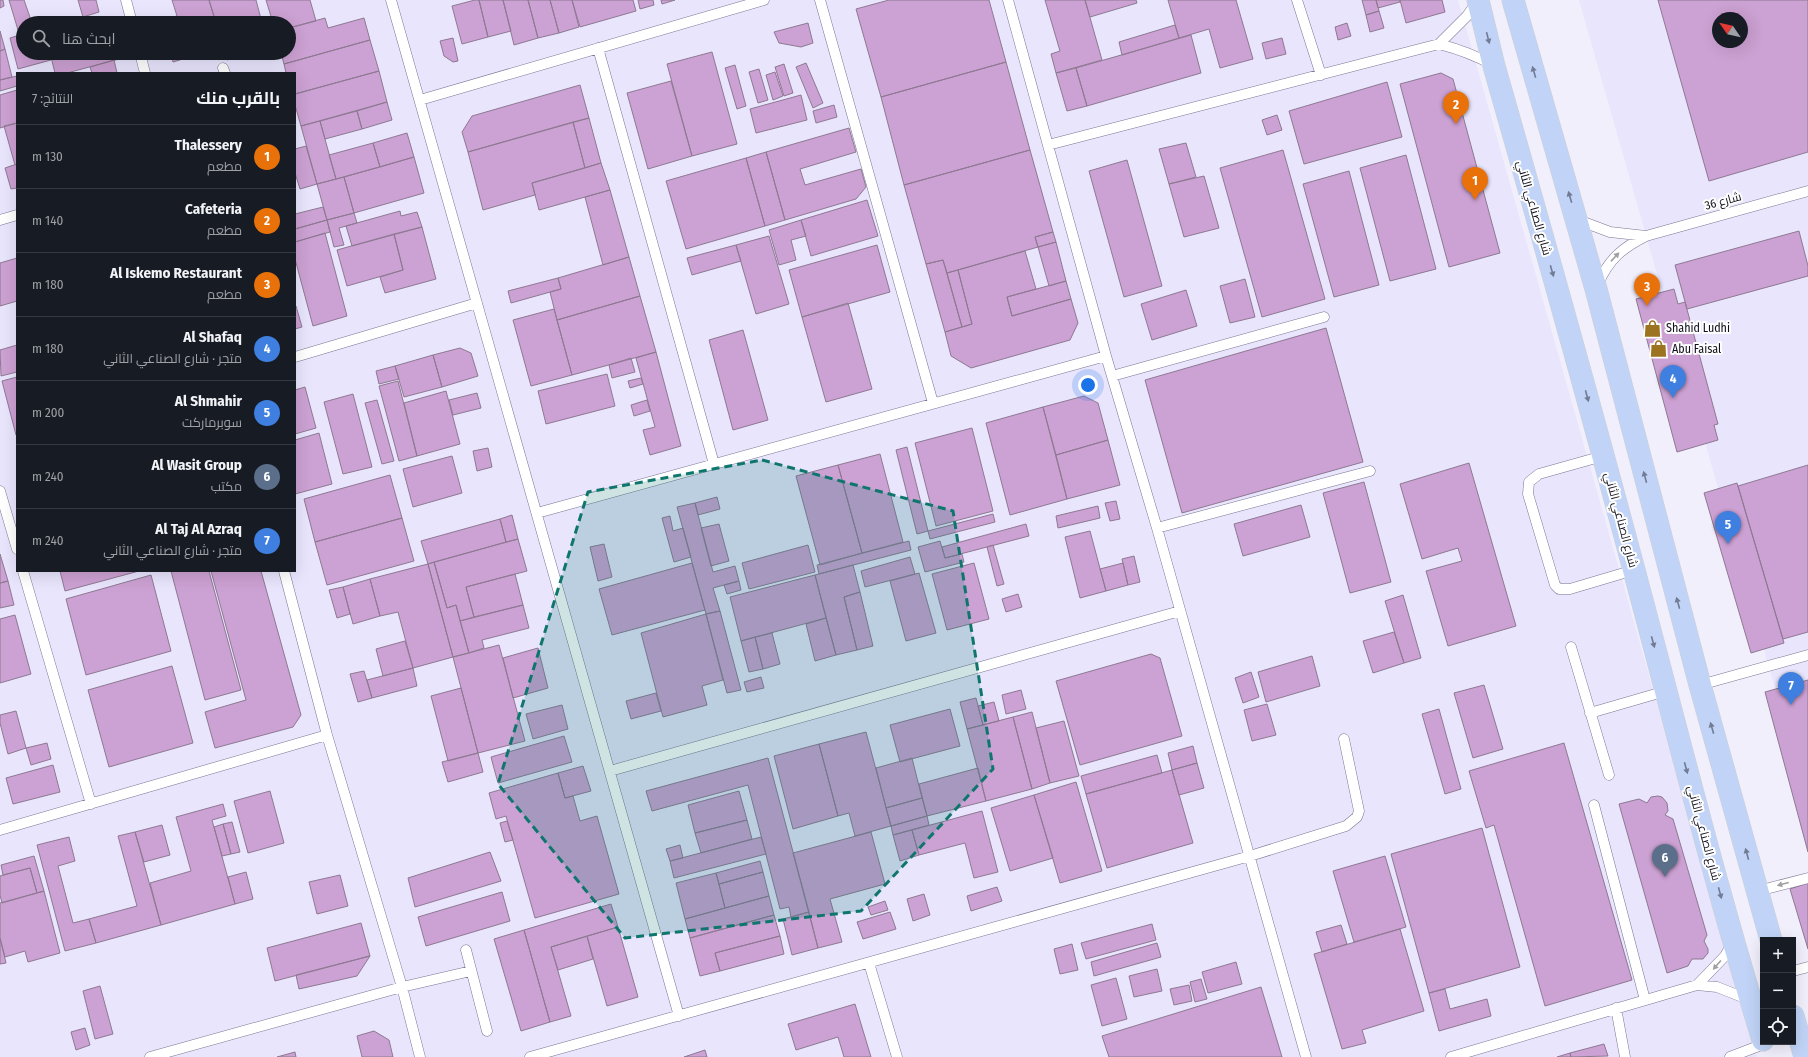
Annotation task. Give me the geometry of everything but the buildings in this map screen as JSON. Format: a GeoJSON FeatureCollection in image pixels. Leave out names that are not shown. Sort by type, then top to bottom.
{"type":"FeatureCollection","features":[{"type":"Feature","properties":{"kind":"main road","name":"شارع الصناعي الثاني"},"geometry":{"type":"LineString","coordinates":[[1478,0],[1494,66],[1603,456],[1733,941],[1765,1046]]}},
{"type":"Feature","properties":{"kind":"main road"},"geometry":{"type":"LineString","coordinates":[[1513,0],[1596,289],[1700,685],[1770,937]]}},
{"type":"Feature","properties":{"kind":"main road"},"geometry":{"type":"LineString","coordinates":[[1796,1026],[1805,1057]]}},
{"type":"Feature","properties":{"kind":"lane"},"geometry":{"type":"LineString","coordinates":[[126,0],[130,16]]}},
{"type":"Feature","properties":{"kind":"lane"},"geometry":{"type":"LineString","coordinates":[[391,0],[679,1016]]}},
{"type":"Feature","properties":{"kind":"lane"},"geometry":{"type":"LineString","coordinates":[[420,100],[764,0]]}},
{"type":"Feature","properties":{"kind":"lane"},"geometry":{"type":"LineString","coordinates":[[820,0],[933,403]]}},
{"type":"Feature","properties":{"kind":"lane"},"geometry":{"type":"LineString","coordinates":[[1008,0],[1106,356],[1157,528],[1306,1057]]}},
{"type":"Feature","properties":{"kind":"lane"},"geometry":{"type":"LineString","coordinates":[[1297,0],[1322,75]]}},
{"type":"Feature","properties":{"kind":"lane"},"geometry":{"type":"LineString","coordinates":[[1439,44],[1462,21],[1478,0]]}},
{"type":"Feature","properties":{"kind":"lane"},"geometry":{"type":"LineString","coordinates":[[1048,145],[1439,44],[1477,56],[1494,66]]}},
{"type":"Feature","properties":{"kind":"lane"},"geometry":{"type":"LineString","coordinates":[[598,48],[714,464]]}},
{"type":"Feature","properties":{"kind":"lane"},"geometry":{"type":"LineString","coordinates":[[142,60],[145,72]]}},
{"type":"Feature","properties":{"kind":"lane","name":"شارع 36"},"geometry":{"type":"LineString","coordinates":[[1596,289],[1603,272],[1614,257],[1629,245],[1646,236],[1808,192]]}},
{"type":"Feature","properties":{"kind":"lane"},"geometry":{"type":"LineString","coordinates":[[0,220],[16,215]]}},
{"type":"Feature","properties":{"kind":"lane","name":"شارع 36"},"geometry":{"type":"LineString","coordinates":[[1576,220],[1610,232],[1646,236]]}},
{"type":"Feature","properties":{"kind":"lane"},"geometry":{"type":"LineString","coordinates":[[296,357],[477,303]]}},
{"type":"Feature","properties":{"kind":"lane"},"geometry":{"type":"LineString","coordinates":[[1112,376],[1324,318]]}},
{"type":"Feature","properties":{"kind":"lane"},"geometry":{"type":"LineString","coordinates":[[537,513],[1106,356]]}},
{"type":"Feature","properties":{"kind":"lane"},"geometry":{"type":"LineString","coordinates":[[1603,456],[1539,474],[1529,482],[1528,494],[1555,585],[1559,589],[1570,589],[1634,570]]}},
{"type":"Feature","properties":{"kind":"lane"},"geometry":{"type":"LineString","coordinates":[[1157,528],[1370,471]]}},
{"type":"Feature","properties":{"kind":"lane"},"geometry":{"type":"LineString","coordinates":[[0,491],[16,546]]}},
{"type":"Feature","properties":{"kind":"lane"},"geometry":{"type":"LineString","coordinates":[[23,572],[91,804]]}},
{"type":"Feature","properties":{"kind":"lane"},"geometry":{"type":"LineString","coordinates":[[284,572],[328,735],[402,987],[420,1057]]}},
{"type":"Feature","properties":{"kind":"lane"},"geometry":{"type":"LineString","coordinates":[[610,771],[1180,611]]}},
{"type":"Feature","properties":{"kind":"lane"},"geometry":{"type":"LineString","coordinates":[[1571,647],[1609,775]]}},
{"type":"Feature","properties":{"kind":"lane"},"geometry":{"type":"LineString","coordinates":[[1700,685],[1808,655]]}},
{"type":"Feature","properties":{"kind":"lane"},"geometry":{"type":"LineString","coordinates":[[1590,713],[1666,692]]}},
{"type":"Feature","properties":{"kind":"lane"},"geometry":{"type":"LineString","coordinates":[[0,830],[328,735]]}},
{"type":"Feature","properties":{"kind":"lane"},"geometry":{"type":"LineString","coordinates":[[530,1057],[1250,856],[1346,826],[1357,817],[1359,803],[1344,739]]}},
{"type":"Feature","properties":{"kind":"lane"},"geometry":{"type":"LineString","coordinates":[[1594,805],[1645,1000]]}},
{"type":"Feature","properties":{"kind":"lane"},"geometry":{"type":"LineString","coordinates":[[1758,891],[1808,878]]}},
{"type":"Feature","properties":{"kind":"lane"},"geometry":{"type":"LineString","coordinates":[[1697,985],[1725,956],[1733,941]]}},
{"type":"Feature","properties":{"kind":"lane"},"geometry":{"type":"LineString","coordinates":[[466,950],[487,1031]]}},
{"type":"Feature","properties":{"kind":"lane"},"geometry":{"type":"LineString","coordinates":[[869,962],[897,1057]]}},
{"type":"Feature","properties":{"kind":"lane"},"geometry":{"type":"LineString","coordinates":[[1796,970],[1808,967]]}},
{"type":"Feature","properties":{"kind":"lane"},"geometry":{"type":"LineString","coordinates":[[150,1057],[402,987],[471,971]]}},
{"type":"Feature","properties":{"kind":"lane"},"geometry":{"type":"LineString","coordinates":[[1451,1057],[1463,1055],[1697,985],[1717,987],[1751,1000]]}},
{"type":"Feature","properties":{"kind":"lane"},"geometry":{"type":"LineString","coordinates":[[1616,1008],[1624,1057]]}},
{"type":"Feature","properties":{"kind":"lane"},"geometry":{"type":"LineString","coordinates":[[1730,1057],[1765,1046]]}},
{"type":"Feature","properties":{"kind":"highlighted area"},"geometry":{"type":"Polygon","coordinates":[[[762,460],[953,511],[993,769],[861,911],[625,938],[498,784],[588,492],[762,460]]]}},
{"type":"Feature","properties":{"kind":"shaded area"},"geometry":{"type":"Polygon","coordinates":[[[0,0],[1458,0],[1757,1057],[0,1057],[0,0]]]}},
{"type":"Feature","properties":{"kind":"shaded area"},"geometry":{"type":"Polygon","coordinates":[[[1579,0],[1808,0],[1808,804],[1579,0]]]}},
{"type":"Feature","properties":{"kind":"place","name":"Cafeteria"},"geometry":{"type":"Point","coordinates":[1456,124]}},
{"type":"Feature","properties":{"kind":"place","name":"Thalessery"},"geometry":{"type":"Point","coordinates":[1475,200]}},
{"type":"Feature","properties":{"kind":"place","name":"Al Iskemo Restaurant"},"geometry":{"type":"Point","coordinates":[1647,306]}},
{"type":"Feature","properties":{"kind":"place","name":"Shahid Ludhi"},"geometry":{"type":"Point","coordinates":[1653,328]}},
{"type":"Feature","properties":{"kind":"place","name":"Abu Faisal"},"geometry":{"type":"Point","coordinates":[1659,349]}},
{"type":"Feature","properties":{"kind":"place","name":"Al Shafaq"},"geometry":{"type":"Point","coordinates":[1673,398]}},
{"type":"Feature","properties":{"kind":"place","name":"Al Shmahir"},"geometry":{"type":"Point","coordinates":[1728,544]}},
{"type":"Feature","properties":{"kind":"place","name":"Al Taj Al Azraq"},"geometry":{"type":"Point","coordinates":[1791,705]}},
{"type":"Feature","properties":{"kind":"place","name":"Al Wasit Group"},"geometry":{"type":"Point","coordinates":[1665,877]}}]}
